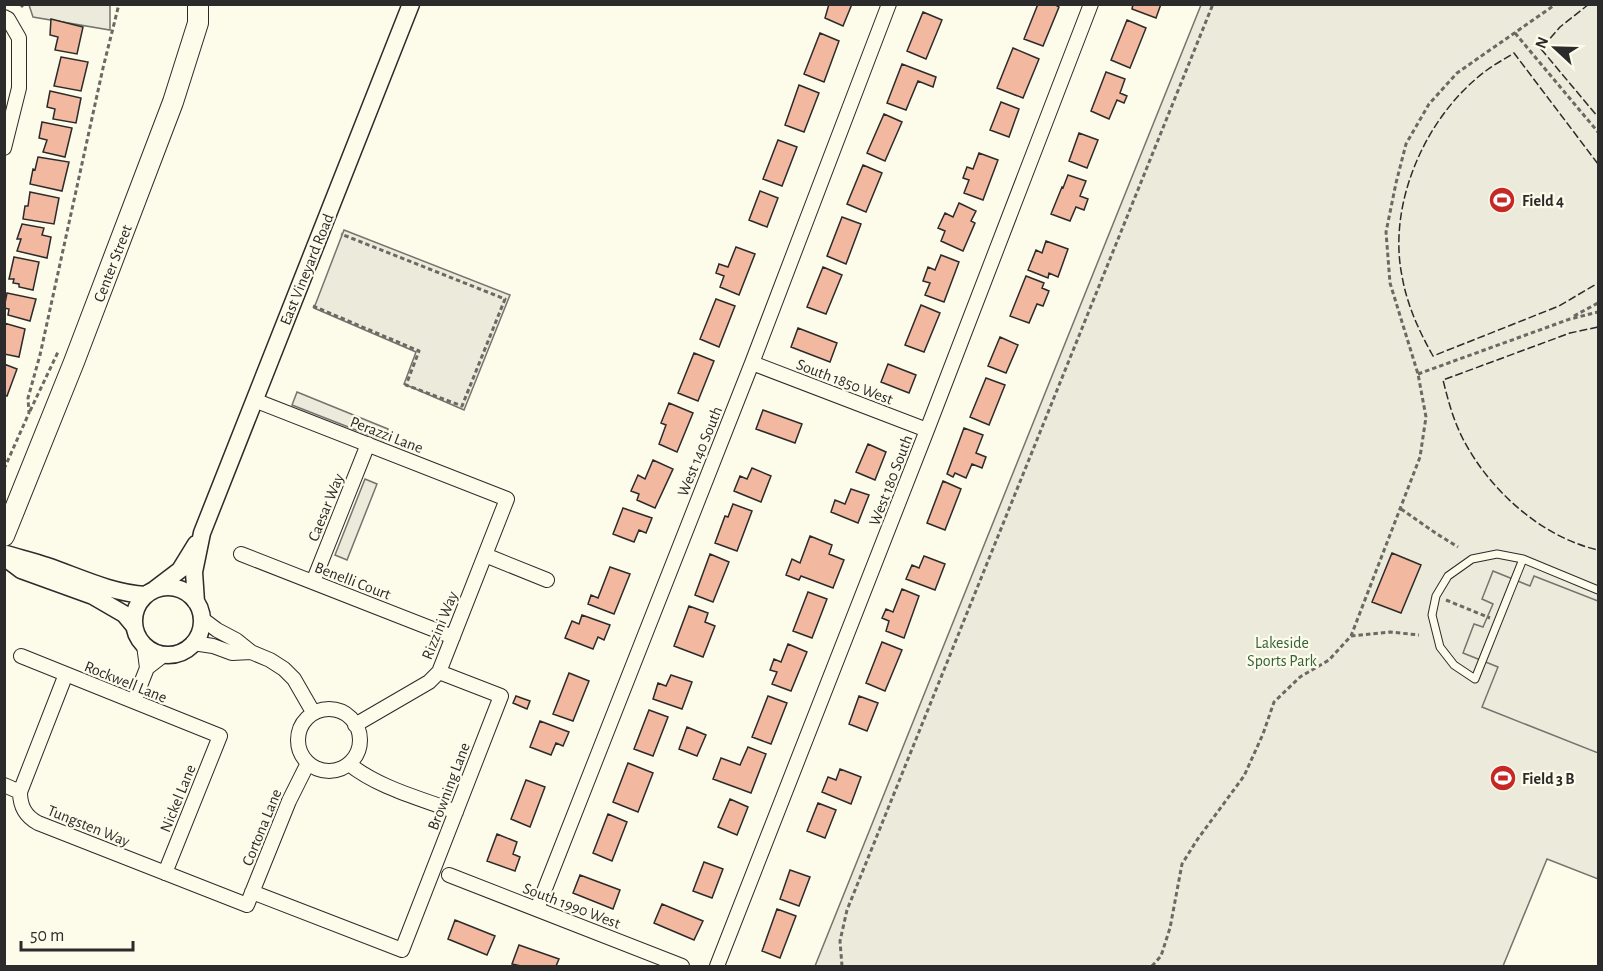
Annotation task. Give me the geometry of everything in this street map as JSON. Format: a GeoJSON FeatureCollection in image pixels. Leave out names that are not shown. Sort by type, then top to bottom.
{"type":"FeatureCollection","features":[{"type":"Feature","properties":{"kind":"main road","name":"Center Street"},"geometry":{"type":"LineString","coordinates":[[4,536],[74,362],[173,102],[198,23],[198,4]]}},
{"type":"Feature","properties":{"kind":"street","name":"East Vineyard Road"},"geometry":{"type":"LineString","coordinates":[[150,592],[180,570],[202,533],[411,4]]}},
{"type":"Feature","properties":{"kind":"street","name":"West 140 South"},"geometry":{"type":"LineString","coordinates":[[537,909],[752,363],[889,4]]}},
{"type":"Feature","properties":{"kind":"street","name":"West 180 South"},"geometry":{"type":"LineString","coordinates":[[717,966],[1091,4]]}},
{"type":"Feature","properties":{"kind":"street"},"geometry":{"type":"LineString","coordinates":[[4,148],[19,88],[19,38],[6,18]]}},
{"type":"Feature","properties":{"kind":"street","name":"South 1850 West"},"geometry":{"type":"LineString","coordinates":[[752,363],[927,430]]}},
{"type":"Feature","properties":{"kind":"street","name":"Perazzi Lane"},"geometry":{"type":"LineString","coordinates":[[254,400],[507,499]]}},
{"type":"Feature","properties":{"kind":"street","name":"Caesar Way"},"geometry":{"type":"LineString","coordinates":[[313,582],[368,444]]}},
{"type":"Feature","properties":{"kind":"street","name":"Rizzini Way"},"geometry":{"type":"LineString","coordinates":[[356,725],[429,682],[439,672],[507,499]]}},
{"type":"Feature","properties":{"kind":"street","name":"East Vineyard Road"},"geometry":{"type":"LineString","coordinates":[[199,610],[194,572],[202,533]]}},
{"type":"Feature","properties":{"kind":"street","name":"Benelli Court"},"geometry":{"type":"LineString","coordinates":[[241,554],[453,637]]}},
{"type":"Feature","properties":{"kind":"street"},"geometry":{"type":"LineString","coordinates":[[485,555],[547,580]]}},
{"type":"Feature","properties":{"kind":"street"},"geometry":{"type":"LineString","coordinates":[[4,556],[44,565],[93,584],[130,594],[167,587],[178,588],[188,594],[217,630],[236,640],[250,652],[284,669],[294,679],[313,712]]}},
{"type":"Feature","properties":{"kind":"street"},"geometry":{"type":"LineString","coordinates":[[4,556],[21,570],[93,596],[124,614],[135,626]]}},
{"type":"Feature","properties":{"kind":"street"},"geometry":{"type":"LineString","coordinates":[[150,592],[138,604],[134,615],[138,636],[144,645],[153,651],[174,654],[193,644],[199,634],[201,624],[199,610]]}},
{"type":"Feature","properties":{"kind":"street"},"geometry":{"type":"LineString","coordinates":[[193,644],[213,646],[232,652],[250,652]]}},
{"type":"Feature","properties":{"kind":"street"},"geometry":{"type":"LineString","coordinates":[[134,701],[147,668],[144,645]]}},
{"type":"Feature","properties":{"kind":"street"},"geometry":{"type":"LineString","coordinates":[[147,668],[165,654]]}},
{"type":"Feature","properties":{"kind":"street","name":"Rockwell Lane"},"geometry":{"type":"LineString","coordinates":[[21,656],[220,736]]}},
{"type":"Feature","properties":{"kind":"street","name":"Browning Lane"},"geometry":{"type":"LineString","coordinates":[[402,950],[501,696],[439,672]]}},
{"type":"Feature","properties":{"kind":"street"},"geometry":{"type":"LineString","coordinates":[[4,786],[20,792],[66,674]]}},
{"type":"Feature","properties":{"kind":"street"},"geometry":{"type":"LineString","coordinates":[[330,709],[339,711],[347,715],[356,725],[360,739],[359,748],[349,764],[341,769],[323,771],[308,763],[301,754],[298,736],[313,712],[330,709]]}},
{"type":"Feature","properties":{"kind":"street","name":"Nickel Lane"},"geometry":{"type":"LineString","coordinates":[[165,873],[220,736]]}},
{"type":"Feature","properties":{"kind":"street","name":"Cortona Lane"},"geometry":{"type":"LineString","coordinates":[[250,899],[289,801],[308,763]]}},
{"type":"Feature","properties":{"kind":"street"},"geometry":{"type":"LineString","coordinates":[[349,764],[375,781],[456,812]]}},
{"type":"Feature","properties":{"kind":"street","name":"Tungsten Way"},"geometry":{"type":"LineString","coordinates":[[20,792],[24,810],[32,820],[38,823],[165,873],[402,950]]}},
{"type":"Feature","properties":{"kind":"street","name":"South 1990 West"},"geometry":{"type":"LineString","coordinates":[[449,875],[682,966]]}},
{"type":"Feature","properties":{"kind":"lane"},"geometry":{"type":"LineString","coordinates":[[1523,559],[1475,679],[1454,665],[1440,647],[1432,615],[1436,596],[1448,576],[1472,559],[1497,554],[1523,559],[1599,590]]}},
{"type":"Feature","properties":{"kind":"path"},"geometry":{"type":"LineString","coordinates":[[4,469],[29,413],[28,398],[40,355],[119,4]]}},
{"type":"Feature","properties":{"kind":"path"},"geometry":{"type":"LineString","coordinates":[[842,966],[840,941],[847,910],[1213,4]]}},
{"type":"Feature","properties":{"kind":"path"},"geometry":{"type":"LineString","coordinates":[[1152,966],[1161,956],[1170,928],[1182,864],[1244,776],[1263,734],[1274,702],[1300,677],[1329,660],[1352,636],[1420,457],[1426,417],[1418,374],[1390,283],[1386,232],[1406,144],[1429,104],[1457,74],[1556,4]]}},
{"type":"Feature","properties":{"kind":"path"},"geometry":{"type":"LineString","coordinates":[[1515,33],[1599,132]]}},
{"type":"Feature","properties":{"kind":"path"},"geometry":{"type":"LineString","coordinates":[[313,306],[419,351],[406,385],[462,406],[505,299],[341,234]]}},
{"type":"Feature","properties":{"kind":"path"},"geometry":{"type":"LineString","coordinates":[[1570,319],[1599,303]]}},
{"type":"Feature","properties":{"kind":"path"},"geometry":{"type":"LineString","coordinates":[[1418,374],[1570,319],[1599,312]]}},
{"type":"Feature","properties":{"kind":"path"},"geometry":{"type":"LineString","coordinates":[[1401,509],[1458,547]]}},
{"type":"Feature","properties":{"kind":"path"},"geometry":{"type":"LineString","coordinates":[[1436,596],[1498,621]]}},
{"type":"Feature","properties":{"kind":"path"},"geometry":{"type":"LineString","coordinates":[[1352,636],[1390,632],[1419,635]]}},
{"type":"Feature","properties":{"kind":"green space"},"geometry":{"type":"Polygon","coordinates":[[[29,5],[110,5],[110,30],[33,17],[29,5]]]}},
{"type":"Feature","properties":{"kind":"green space","name":"Lakeside Sports Park"},"geometry":{"type":"Polygon","coordinates":[[[1201,5],[1598,5],[1598,879],[1547,859],[1503,966],[815,966],[1201,5]]]}},
{"type":"Feature","properties":{"kind":"green space"},"geometry":{"type":"Polygon","coordinates":[[[344,230],[510,295],[464,410],[404,384],[416,352],[314,308],[344,230]]]}},
{"type":"Feature","properties":{"kind":"shaded area"},"geometry":{"type":"Polygon","coordinates":[[[297,392],[388,429],[384,441],[292,405],[297,392]]]}},
{"type":"Feature","properties":{"kind":"shaded area"},"geometry":{"type":"Polygon","coordinates":[[[365,479],[377,484],[347,560],[335,555],[365,479]]]}},
{"type":"Feature","properties":{"kind":"shaded area"},"geometry":{"type":"Polygon","coordinates":[[[1493,571],[1530,586],[1534,576],[1598,601],[1598,753],[1482,707],[1498,667],[1463,653],[1474,624],[1483,627],[1493,604],[1482,599],[1493,571]]]}},
{"type":"Feature","properties":{"kind":"building"},"geometry":{"type":"Polygon","coordinates":[[[829,4],[852,4],[843,26],[825,18],[829,4]]]}},
{"type":"Feature","properties":{"kind":"building"},"geometry":{"type":"Polygon","coordinates":[[[1038,4],[1054,4],[1059,7],[1043,46],[1024,39],[1038,4]]]}},
{"type":"Feature","properties":{"kind":"building"},"geometry":{"type":"Polygon","coordinates":[[[1133,4],[1161,4],[1156,18],[1132,9],[1133,4]]]}},
{"type":"Feature","properties":{"kind":"building"},"geometry":{"type":"Polygon","coordinates":[[[923,12],[942,20],[926,59],[907,51],[923,12]]]}},
{"type":"Feature","properties":{"kind":"building"},"geometry":{"type":"Polygon","coordinates":[[[51,19],[83,27],[77,54],[55,50],[58,37],[50,35],[51,19]]]}},
{"type":"Feature","properties":{"kind":"building"},"geometry":{"type":"Polygon","coordinates":[[[1127,20],[1146,28],[1130,68],[1111,60],[1127,20]]]}},
{"type":"Feature","properties":{"kind":"building"},"geometry":{"type":"Polygon","coordinates":[[[820,33],[839,41],[824,82],[804,74],[820,33]]]}},
{"type":"Feature","properties":{"kind":"building"},"geometry":{"type":"Polygon","coordinates":[[[1013,48],[1039,59],[1023,98],[997,88],[1013,48]]]}},
{"type":"Feature","properties":{"kind":"building"},"geometry":{"type":"Polygon","coordinates":[[[61,57],[88,62],[81,91],[54,86],[61,57]]]}},
{"type":"Feature","properties":{"kind":"building"},"geometry":{"type":"Polygon","coordinates":[[[902,64],[936,77],[933,87],[918,81],[906,110],[887,103],[902,64]]]}},
{"type":"Feature","properties":{"kind":"building"},"geometry":{"type":"Polygon","coordinates":[[[1106,72],[1125,79],[1120,93],[1127,96],[1124,103],[1117,100],[1109,119],[1091,111],[1106,72]]]}},
{"type":"Feature","properties":{"kind":"building"},"geometry":{"type":"Polygon","coordinates":[[[799,85],[819,93],[804,132],[785,125],[799,85]]]}},
{"type":"Feature","properties":{"kind":"building"},"geometry":{"type":"Polygon","coordinates":[[[50,91],[81,98],[76,123],[53,119],[55,109],[47,107],[50,91]]]}},
{"type":"Feature","properties":{"kind":"building"},"geometry":{"type":"Polygon","coordinates":[[[1001,102],[1019,109],[1009,137],[990,130],[1001,102]]]}},
{"type":"Feature","properties":{"kind":"building"},"geometry":{"type":"Polygon","coordinates":[[[884,114],[902,122],[885,161],[867,153],[884,114]]]}},
{"type":"Feature","properties":{"kind":"building"},"geometry":{"type":"Polygon","coordinates":[[[42,122],[72,128],[65,157],[43,152],[47,140],[39,138],[42,122]]]}},
{"type":"Feature","properties":{"kind":"building"},"geometry":{"type":"Polygon","coordinates":[[[1079,133],[1098,140],[1087,168],[1069,161],[1079,133]]]}},
{"type":"Feature","properties":{"kind":"building"},"geometry":{"type":"Polygon","coordinates":[[[778,140],[797,147],[782,186],[763,179],[778,140]]]}},
{"type":"Feature","properties":{"kind":"building"},"geometry":{"type":"Polygon","coordinates":[[[979,153],[998,160],[983,200],[964,193],[969,180],[963,178],[967,167],[973,169],[979,153]]]}},
{"type":"Feature","properties":{"kind":"building"},"geometry":{"type":"Polygon","coordinates":[[[38,157],[69,162],[62,191],[30,184],[38,157]]]}},
{"type":"Feature","properties":{"kind":"building"},"geometry":{"type":"Polygon","coordinates":[[[863,165],[882,173],[866,212],[847,204],[863,165]]]}},
{"type":"Feature","properties":{"kind":"building"},"geometry":{"type":"Polygon","coordinates":[[[1068,175],[1086,181],[1080,196],[1088,199],[1084,210],[1076,207],[1070,221],[1051,214],[1068,175]]]}},
{"type":"Feature","properties":{"kind":"building"},"geometry":{"type":"Polygon","coordinates":[[[760,191],[778,198],[767,227],[749,220],[760,191]]]}},
{"type":"Feature","properties":{"kind":"building"},"geometry":{"type":"Polygon","coordinates":[[[30,192],[59,198],[54,224],[23,219],[30,192]]]}},
{"type":"Feature","properties":{"kind":"building"},"geometry":{"type":"Polygon","coordinates":[[[959,203],[976,211],[971,221],[975,223],[963,251],[941,241],[945,231],[938,228],[945,213],[953,217],[959,203]]]}},
{"type":"Feature","properties":{"kind":"building"},"geometry":{"type":"Polygon","coordinates":[[[842,217],[861,224],[846,264],[827,256],[842,217]]]}},
{"type":"Feature","properties":{"kind":"building"},"geometry":{"type":"Polygon","coordinates":[[[22,224],[44,228],[42,235],[51,237],[47,258],[17,251],[21,239],[17,239],[22,224]]]}},
{"type":"Feature","properties":{"kind":"building"},"geometry":{"type":"Polygon","coordinates":[[[1046,241],[1068,249],[1058,277],[1049,273],[1048,278],[1028,270],[1036,250],[1042,253],[1046,241]]]}},
{"type":"Feature","properties":{"kind":"building"},"geometry":{"type":"Polygon","coordinates":[[[736,247],[755,254],[739,295],[720,287],[724,276],[716,273],[719,264],[728,267],[736,247]]]}},
{"type":"Feature","properties":{"kind":"building"},"geometry":{"type":"Polygon","coordinates":[[[941,255],[959,262],[944,302],[925,295],[930,283],[923,281],[928,267],[935,270],[941,255]]]}},
{"type":"Feature","properties":{"kind":"building"},"geometry":{"type":"Polygon","coordinates":[[[14,257],[39,262],[33,290],[19,287],[19,284],[13,283],[14,279],[9,279],[14,257]]]}},
{"type":"Feature","properties":{"kind":"building"},"geometry":{"type":"Polygon","coordinates":[[[823,267],[842,275],[826,314],[807,307],[823,267]]]}},
{"type":"Feature","properties":{"kind":"building"},"geometry":{"type":"Polygon","coordinates":[[[1026,276],[1044,283],[1042,288],[1049,291],[1043,306],[1037,304],[1029,323],[1010,316],[1026,276]]]}},
{"type":"Feature","properties":{"kind":"building"},"geometry":{"type":"Polygon","coordinates":[[[7,293],[36,299],[30,321],[8,315],[9,309],[4,308],[7,293]]]}},
{"type":"Feature","properties":{"kind":"building"},"geometry":{"type":"Polygon","coordinates":[[[716,299],[735,306],[719,347],[700,339],[716,299]]]}},
{"type":"Feature","properties":{"kind":"building"},"geometry":{"type":"Polygon","coordinates":[[[921,305],[940,313],[924,352],[905,345],[921,305]]]}},
{"type":"Feature","properties":{"kind":"building"},"geometry":{"type":"Polygon","coordinates":[[[4,323],[25,329],[19,357],[4,354],[4,323]]]}},
{"type":"Feature","properties":{"kind":"building"},"geometry":{"type":"Polygon","coordinates":[[[798,328],[837,343],[830,362],[791,347],[798,328]]]}},
{"type":"Feature","properties":{"kind":"building"},"geometry":{"type":"Polygon","coordinates":[[[1000,337],[1018,345],[1006,373],[988,366],[1000,337]]]}},
{"type":"Feature","properties":{"kind":"building"},"geometry":{"type":"Polygon","coordinates":[[[694,353],[714,361],[698,401],[678,393],[694,353]]]}},
{"type":"Feature","properties":{"kind":"building"},"geometry":{"type":"Polygon","coordinates":[[[4,364],[17,369],[7,396],[4,395],[4,364]]]}},
{"type":"Feature","properties":{"kind":"building"},"geometry":{"type":"Polygon","coordinates":[[[888,364],[916,375],[909,393],[881,382],[888,364]]]}},
{"type":"Feature","properties":{"kind":"building"},"geometry":{"type":"Polygon","coordinates":[[[986,378],[1005,385],[989,425],[970,417],[986,378]]]}},
{"type":"Feature","properties":{"kind":"building"},"geometry":{"type":"Polygon","coordinates":[[[669,403],[693,413],[677,452],[659,444],[666,425],[661,423],[669,403]]]}},
{"type":"Feature","properties":{"kind":"building"},"geometry":{"type":"Polygon","coordinates":[[[763,410],[802,424],[795,443],[756,429],[763,410]]]}},
{"type":"Feature","properties":{"kind":"building"},"geometry":{"type":"Polygon","coordinates":[[[964,428],[983,435],[976,453],[986,457],[982,468],[972,464],[966,478],[955,473],[953,477],[947,474],[964,428]]]}},
{"type":"Feature","properties":{"kind":"building"},"geometry":{"type":"Polygon","coordinates":[[[868,444],[886,452],[875,480],[856,472],[868,444]]]}},
{"type":"Feature","properties":{"kind":"building"},"geometry":{"type":"Polygon","coordinates":[[[653,460],[673,469],[655,508],[637,500],[639,494],[631,491],[638,475],[645,479],[653,460]]]}},
{"type":"Feature","properties":{"kind":"building"},"geometry":{"type":"Polygon","coordinates":[[[752,468],[771,476],[761,502],[734,491],[740,476],[747,479],[752,468]]]}},
{"type":"Feature","properties":{"kind":"building"},"geometry":{"type":"Polygon","coordinates":[[[943,481],[961,489],[945,530],[927,523],[943,481]]]}},
{"type":"Feature","properties":{"kind":"building"},"geometry":{"type":"Polygon","coordinates":[[[851,489],[869,495],[858,523],[831,512],[835,500],[845,504],[851,489]]]}},
{"type":"Feature","properties":{"kind":"building"},"geometry":{"type":"Polygon","coordinates":[[[733,504],[752,511],[737,551],[715,543],[725,516],[728,517],[733,504]]]}},
{"type":"Feature","properties":{"kind":"building"},"geometry":{"type":"Polygon","coordinates":[[[623,508],[652,518],[646,533],[639,530],[634,542],[613,534],[623,508]]]}},
{"type":"Feature","properties":{"kind":"building"},"geometry":{"type":"Polygon","coordinates":[[[810,536],[832,545],[829,554],[844,560],[833,588],[801,576],[799,580],[786,575],[792,559],[800,563],[810,536]]]}},
{"type":"Feature","properties":{"kind":"building"},"geometry":{"type":"Polygon","coordinates":[[[1392,553],[1421,565],[1401,613],[1372,602],[1392,553]]]}},
{"type":"Feature","properties":{"kind":"building"},"geometry":{"type":"Polygon","coordinates":[[[710,554],[729,562],[713,602],[695,595],[710,554]]]}},
{"type":"Feature","properties":{"kind":"building"},"geometry":{"type":"Polygon","coordinates":[[[924,556],[945,564],[935,590],[906,579],[912,565],[919,568],[924,556]]]}},
{"type":"Feature","properties":{"kind":"building"},"geometry":{"type":"Polygon","coordinates":[[[610,567],[630,574],[614,614],[588,604],[591,595],[598,598],[610,567]]]}},
{"type":"Feature","properties":{"kind":"building"},"geometry":{"type":"Polygon","coordinates":[[[902,589],[919,596],[904,638],[886,631],[889,621],[882,618],[886,609],[893,612],[902,589]]]}},
{"type":"Feature","properties":{"kind":"building"},"geometry":{"type":"Polygon","coordinates":[[[808,592],[827,599],[812,638],[793,631],[808,592]]]}},
{"type":"Feature","properties":{"kind":"building"},"geometry":{"type":"Polygon","coordinates":[[[689,606],[708,613],[705,622],[715,626],[703,657],[674,646],[689,606]]]}},
{"type":"Feature","properties":{"kind":"building"},"geometry":{"type":"Polygon","coordinates":[[[582,615],[610,625],[604,640],[598,637],[593,649],[565,638],[572,621],[579,624],[582,615]]]}},
{"type":"Feature","properties":{"kind":"building"},"geometry":{"type":"Polygon","coordinates":[[[882,642],[902,650],[885,691],[866,683],[882,642]]]}},
{"type":"Feature","properties":{"kind":"building"},"geometry":{"type":"Polygon","coordinates":[[[788,644],[807,652],[791,691],[772,684],[777,672],[770,670],[774,659],[781,662],[788,644]]]}},
{"type":"Feature","properties":{"kind":"building"},"geometry":{"type":"Polygon","coordinates":[[[569,673],[589,681],[573,721],[553,714],[569,673]]]}},
{"type":"Feature","properties":{"kind":"building"},"geometry":{"type":"Polygon","coordinates":[[[671,675],[692,682],[682,709],[653,699],[658,683],[666,686],[671,675]]]}},
{"type":"Feature","properties":{"kind":"building"},"geometry":{"type":"Polygon","coordinates":[[[516,696],[530,701],[527,709],[513,703],[516,696]]]}},
{"type":"Feature","properties":{"kind":"building"},"geometry":{"type":"Polygon","coordinates":[[[768,696],[787,703],[771,744],[752,737],[768,696]]]}},
{"type":"Feature","properties":{"kind":"building"},"geometry":{"type":"Polygon","coordinates":[[[859,696],[878,703],[867,731],[849,724],[859,696]]]}},
{"type":"Feature","properties":{"kind":"building"},"geometry":{"type":"Polygon","coordinates":[[[649,710],[668,717],[653,756],[634,749],[649,710]]]}},
{"type":"Feature","properties":{"kind":"building"},"geometry":{"type":"Polygon","coordinates":[[[540,721],[569,732],[563,746],[556,743],[551,755],[530,747],[540,721]]]}},
{"type":"Feature","properties":{"kind":"building"},"geometry":{"type":"Polygon","coordinates":[[[687,727],[706,735],[697,756],[679,749],[687,727]]]}},
{"type":"Feature","properties":{"kind":"building"},"geometry":{"type":"Polygon","coordinates":[[[748,747],[766,754],[751,793],[713,779],[721,758],[740,765],[748,747]]]}},
{"type":"Feature","properties":{"kind":"building"},"geometry":{"type":"Polygon","coordinates":[[[628,763],[653,773],[638,812],[613,802],[628,763]]]}},
{"type":"Feature","properties":{"kind":"building"},"geometry":{"type":"Polygon","coordinates":[[[840,769],[861,777],[851,804],[822,792],[828,777],[836,780],[840,769]]]}},
{"type":"Feature","properties":{"kind":"building"},"geometry":{"type":"Polygon","coordinates":[[[526,780],[545,787],[530,827],[511,819],[526,780]]]}},
{"type":"Feature","properties":{"kind":"building"},"geometry":{"type":"Polygon","coordinates":[[[730,799],[748,807],[737,835],[718,827],[730,799]]]}},
{"type":"Feature","properties":{"kind":"building"},"geometry":{"type":"Polygon","coordinates":[[[818,803],[836,810],[825,838],[807,831],[818,803]]]}},
{"type":"Feature","properties":{"kind":"building"},"geometry":{"type":"Polygon","coordinates":[[[608,814],[627,822],[612,861],[593,853],[608,814]]]}},
{"type":"Feature","properties":{"kind":"building"},"geometry":{"type":"Polygon","coordinates":[[[497,834],[517,842],[513,854],[520,857],[515,871],[487,861],[497,834]]]}},
{"type":"Feature","properties":{"kind":"building"},"geometry":{"type":"Polygon","coordinates":[[[704,862],[723,869],[712,898],[693,891],[704,862]]]}},
{"type":"Feature","properties":{"kind":"building"},"geometry":{"type":"Polygon","coordinates":[[[790,870],[810,877],[799,906],[780,899],[790,870]]]}},
{"type":"Feature","properties":{"kind":"building"},"geometry":{"type":"Polygon","coordinates":[[[580,875],[620,890],[613,909],[573,893],[580,875]]]}},
{"type":"Feature","properties":{"kind":"building"},"geometry":{"type":"Polygon","coordinates":[[[662,904],[703,921],[694,940],[654,923],[662,904]]]}},
{"type":"Feature","properties":{"kind":"building"},"geometry":{"type":"Polygon","coordinates":[[[777,909],[796,916],[780,958],[762,951],[777,909]]]}},
{"type":"Feature","properties":{"kind":"building"},"geometry":{"type":"Polygon","coordinates":[[[455,920],[495,936],[487,955],[448,939],[455,920]]]}},
{"type":"Feature","properties":{"kind":"building"},"geometry":{"type":"Polygon","coordinates":[[[519,945],[559,959],[556,966],[512,964],[519,945]]]}},
{"type":"Feature","properties":{"kind":"fence"},"geometry":{"type":"LineString","coordinates":[[1589,4],[1560,27],[1541,49],[1598,117]]}},
{"type":"Feature","properties":{"kind":"fence"},"geometry":{"type":"LineString","coordinates":[[1598,164],[1514,53],[1487,70],[1466,88],[1446,110],[1430,135],[1416,162],[1406,190],[1399,248],[1402,276],[1410,307],[1433,356],[1559,306],[1598,283]]}},
{"type":"Feature","properties":{"kind":"fence"},"geometry":{"type":"LineString","coordinates":[[1598,327],[1570,333],[1443,380],[1453,416],[1462,437],[1486,475],[1501,492],[1518,508],[1556,534],[1577,544],[1598,550]]}},
{"type":"Feature","properties":{"kind":"place","name":"Field 4"},"geometry":{"type":"Point","coordinates":[1502,200]}},
{"type":"Feature","properties":{"kind":"place","name":"Field 3 B"},"geometry":{"type":"Point","coordinates":[1503,778]}}]}
